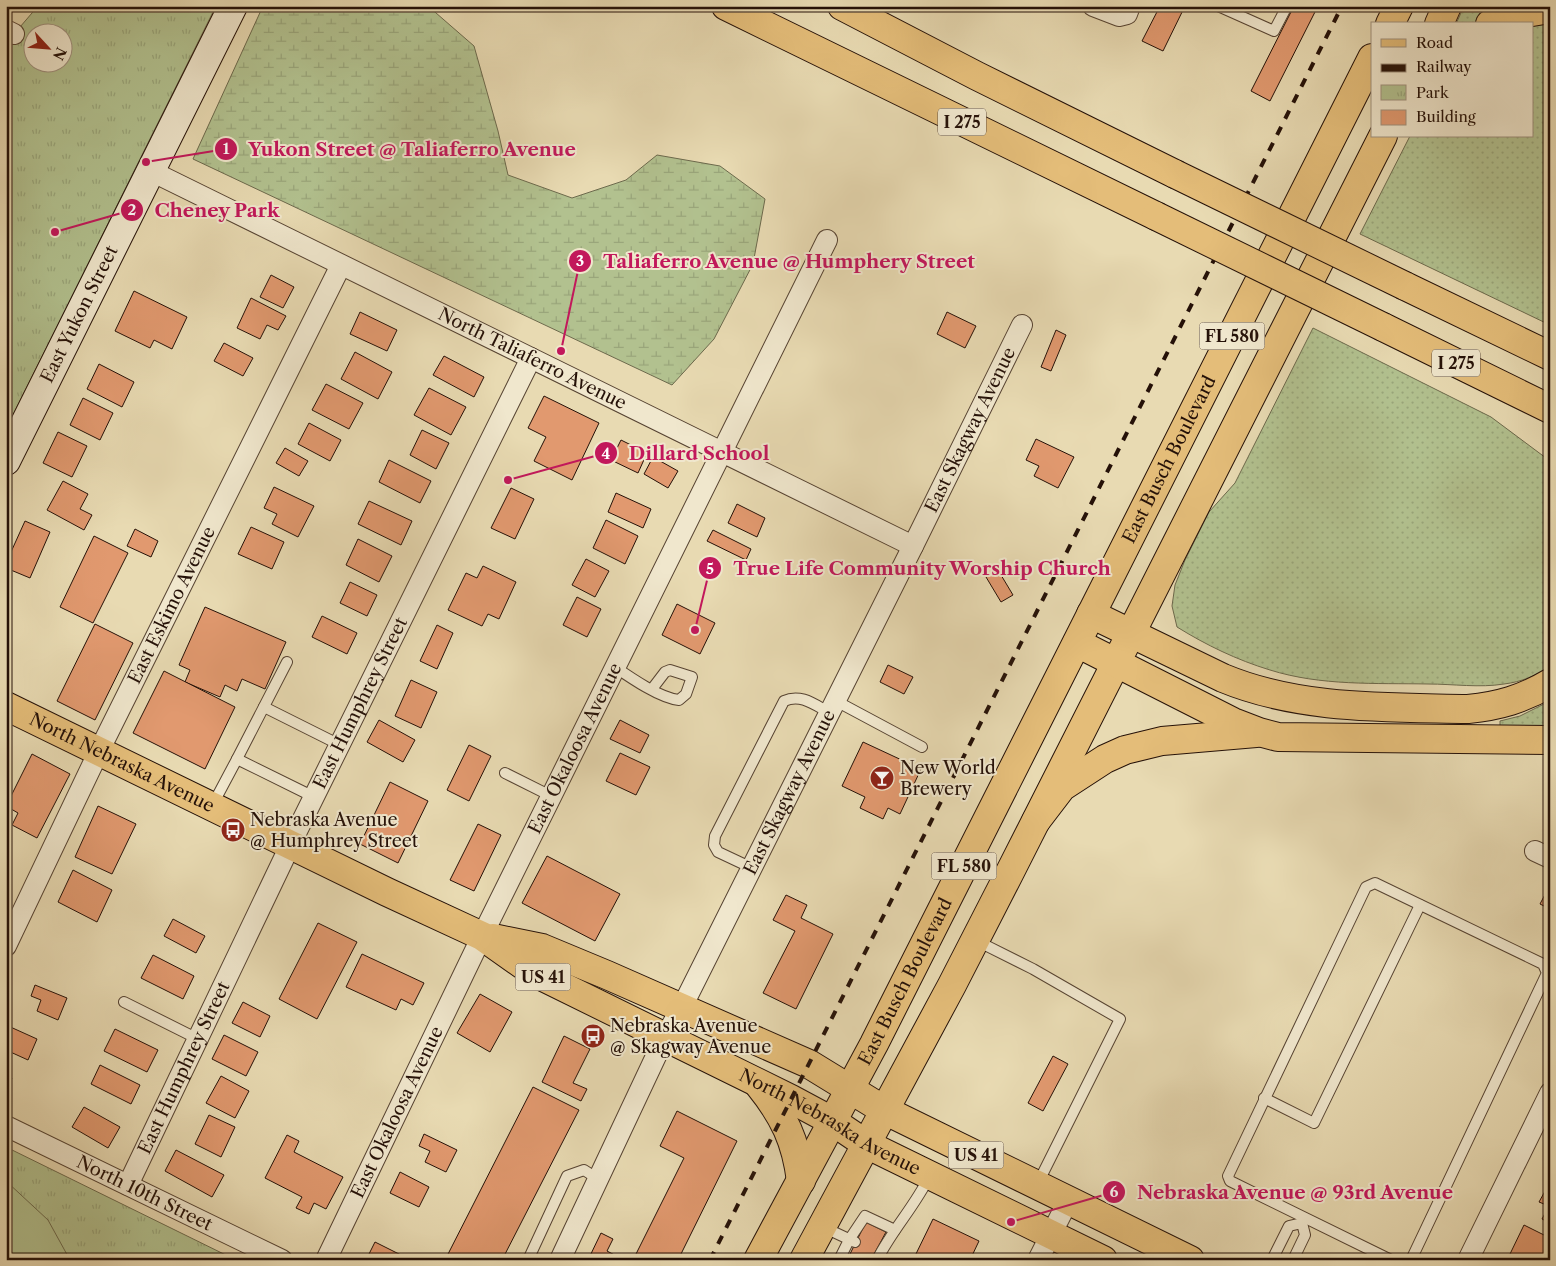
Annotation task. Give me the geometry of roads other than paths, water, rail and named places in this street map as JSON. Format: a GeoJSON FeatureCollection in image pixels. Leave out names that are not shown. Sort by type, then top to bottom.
{"type":"FeatureCollection","features":[{"type":"Feature","properties":{"kind":"main road","name":"I 275"},"geometry":{"type":"LineString","coordinates":[[726,6],[1540,404]]}},
{"type":"Feature","properties":{"kind":"main road","name":"I 275"},"geometry":{"type":"LineString","coordinates":[[842,6],[969,72],[1175,174],[1405,286],[1545,351]]}},
{"type":"Feature","properties":{"kind":"main road"},"geometry":{"type":"LineString","coordinates":[[1391,22],[1399,6]]}},
{"type":"Feature","properties":{"kind":"main road"},"geometry":{"type":"LineString","coordinates":[[1440,22],[1447,6]]}},
{"type":"Feature","properties":{"kind":"main road"},"geometry":{"type":"LineString","coordinates":[[1495,22],[1514,15],[1550,9]]}},
{"type":"Feature","properties":{"kind":"main road","name":"East Busch Boulevard"},"geometry":{"type":"LineString","coordinates":[[758,1260],[850,1088],[1371,60]]}},
{"type":"Feature","properties":{"kind":"main road","name":"FL 580"},"geometry":{"type":"LineString","coordinates":[[804,1260],[975,940],[1382,138]]}},
{"type":"Feature","properties":{"kind":"main road"},"geometry":{"type":"LineString","coordinates":[[1540,404],[1550,426]]}},
{"type":"Feature","properties":{"kind":"main road"},"geometry":{"type":"LineString","coordinates":[[1091,614],[1242,686],[1288,698],[1314,702],[1418,708],[1484,708],[1518,700],[1550,683]]}},
{"type":"Feature","properties":{"kind":"main road"},"geometry":{"type":"LineString","coordinates":[[1077,643],[1202,707],[1259,732],[1278,737],[1550,740]]}},
{"type":"Feature","properties":{"kind":"main road","name":"North Nebraska Avenue"},"geometry":{"type":"LineString","coordinates":[[6,706],[290,845],[482,936],[533,972],[756,1081],[832,1121],[866,1144],[1103,1260]]}},
{"type":"Feature","properties":{"kind":"main road"},"geometry":{"type":"LineString","coordinates":[[1036,821],[1062,787],[1096,765],[1125,750],[1162,741],[1259,732]]}},
{"type":"Feature","properties":{"kind":"main road","name":"North Nebraska Avenue"},"geometry":{"type":"LineString","coordinates":[[482,936],[542,948],[682,1007],[809,1064],[884,1110],[1190,1260]]}},
{"type":"Feature","properties":{"kind":"main road"},"geometry":{"type":"LineString","coordinates":[[756,1081],[773,1102],[788,1128],[795,1145],[801,1181]]}},
{"type":"Feature","properties":{"kind":"street","name":"East Yukon Street"},"geometry":{"type":"LineString","coordinates":[[6,461],[233,6]]}},
{"type":"Feature","properties":{"kind":"street"},"geometry":{"type":"LineString","coordinates":[[1093,6],[1119,16],[1127,14],[1130,6]]}},
{"type":"Feature","properties":{"kind":"street","name":"North Taliaferro Avenue"},"geometry":{"type":"LineString","coordinates":[[151,171],[914,546]]}},
{"type":"Feature","properties":{"kind":"street","name":"East Okaloosa Avenue"},"geometry":{"type":"LineString","coordinates":[[326,1260],[482,936],[827,240]]}},
{"type":"Feature","properties":{"kind":"street","name":"East Eskimo Avenue"},"geometry":{"type":"LineString","coordinates":[[6,946],[99,751],[341,265]]}},
{"type":"Feature","properties":{"kind":"street","name":"East Skagway Avenue"},"geometry":{"type":"LineString","coordinates":[[560,1260],[665,1037],[682,1007],[914,546],[1022,325]]}},
{"type":"Feature","properties":{"kind":"street","name":"East Humphrey Street"},"geometry":{"type":"LineString","coordinates":[[128,1185],[290,845],[531,358]]}},
{"type":"Feature","properties":{"kind":"street"},"geometry":{"type":"LineString","coordinates":[[1468,1260],[1550,1093]]}},
{"type":"Feature","properties":{"kind":"street","name":"North 10th Street"},"geometry":{"type":"LineString","coordinates":[[6,1126],[282,1260]]}},
{"type":"Feature","properties":{"kind":"street"},"geometry":{"type":"LineString","coordinates":[[1038,1260],[1068,1201]]}},
{"type":"Feature","properties":{"kind":"lane"},"geometry":{"type":"LineString","coordinates":[[1218,6],[1237,10],[1274,31],[1286,6]]}},
{"type":"Feature","properties":{"kind":"lane"},"geometry":{"type":"LineString","coordinates":[[212,807],[287,662]]}},
{"type":"Feature","properties":{"kind":"lane"},"geometry":{"type":"LineString","coordinates":[[616,667],[652,689]]}},
{"type":"Feature","properties":{"kind":"lane"},"geometry":{"type":"LineString","coordinates":[[752,868],[718,852],[714,845],[715,836],[784,701],[793,697],[802,698],[833,707],[922,747]]}},
{"type":"Feature","properties":{"kind":"lane"},"geometry":{"type":"LineString","coordinates":[[264,707],[340,744]]}},
{"type":"Feature","properties":{"kind":"lane"},"geometry":{"type":"LineString","coordinates":[[237,759],[314,797]]}},
{"type":"Feature","properties":{"kind":"lane"},"geometry":{"type":"LineString","coordinates":[[505,773],[551,796]]}},
{"type":"Feature","properties":{"kind":"lane"},"geometry":{"type":"LineString","coordinates":[[1391,1260],[1304,1220],[1230,1181],[1228,1176],[1366,887],[1375,883],[1543,964],[1546,973],[1411,1260]]}},
{"type":"Feature","properties":{"kind":"lane"},"geometry":{"type":"LineString","coordinates":[[1264,1098],[1314,1123],[1420,905]]}},
{"type":"Feature","properties":{"kind":"lane"},"geometry":{"type":"LineString","coordinates":[[975,940],[1034,969],[1120,1019],[1037,1186]]}},
{"type":"Feature","properties":{"kind":"lane"},"geometry":{"type":"LineString","coordinates":[[124,1002],[198,1039]]}},
{"type":"Feature","properties":{"kind":"lane"},"geometry":{"type":"LineString","coordinates":[[528,1260],[567,1176],[584,1170],[598,1179]]}},
{"type":"Feature","properties":{"kind":"lane"},"geometry":{"type":"LineString","coordinates":[[878,1255],[920,1196],[930,1176]]}},
{"type":"Feature","properties":{"kind":"lane"},"geometry":{"type":"LineString","coordinates":[[839,1260],[866,1216],[894,1230]]}},
{"type":"Feature","properties":{"kind":"lane"},"geometry":{"type":"LineString","coordinates":[[1272,1260],[1289,1226],[1304,1220]]}},
{"type":"Feature","properties":{"kind":"lane"},"geometry":{"type":"LineString","coordinates":[[1293,1260],[1305,1235],[1304,1220]]}},
{"type":"Feature","properties":{"kind":"lane"},"geometry":{"type":"LineString","coordinates":[[822,1226],[852,1241]]}},
{"type":"Feature","properties":{"kind":"railway"},"geometry":{"type":"LineString","coordinates":[[710,1260],[1342,6]]}},
{"type":"Feature","properties":{"kind":"place","name":"Yukon Street @ Taliaferro Avenue"},"geometry":{"type":"Point","coordinates":[146,162]}},
{"type":"Feature","properties":{"kind":"place","name":"Cheney Park"},"geometry":{"type":"Point","coordinates":[55,232]}},
{"type":"Feature","properties":{"kind":"place","name":"Taliaferro Avenue @ Humphery Street"},"geometry":{"type":"Point","coordinates":[561,351]}},
{"type":"Feature","properties":{"kind":"place","name":"Dillard School"},"geometry":{"type":"Point","coordinates":[508,480]}},
{"type":"Feature","properties":{"kind":"place","name":"True Life Community Worship Church"},"geometry":{"type":"Point","coordinates":[695,630]}},
{"type":"Feature","properties":{"kind":"place","name":"New World Brewery"},"geometry":{"type":"Point","coordinates":[882,778]}},
{"type":"Feature","properties":{"kind":"place","name":"Nebraska Avenue @ Humphrey Street"},"geometry":{"type":"Point","coordinates":[233,830]}},
{"type":"Feature","properties":{"kind":"place","name":"Nebraska Avenue @ Skagway Avenue"},"geometry":{"type":"Point","coordinates":[593,1036]}},
{"type":"Feature","properties":{"kind":"place","name":"Nebraska Avenue @ 93rd Avenue"},"geometry":{"type":"Point","coordinates":[1011,1222]}}]}
